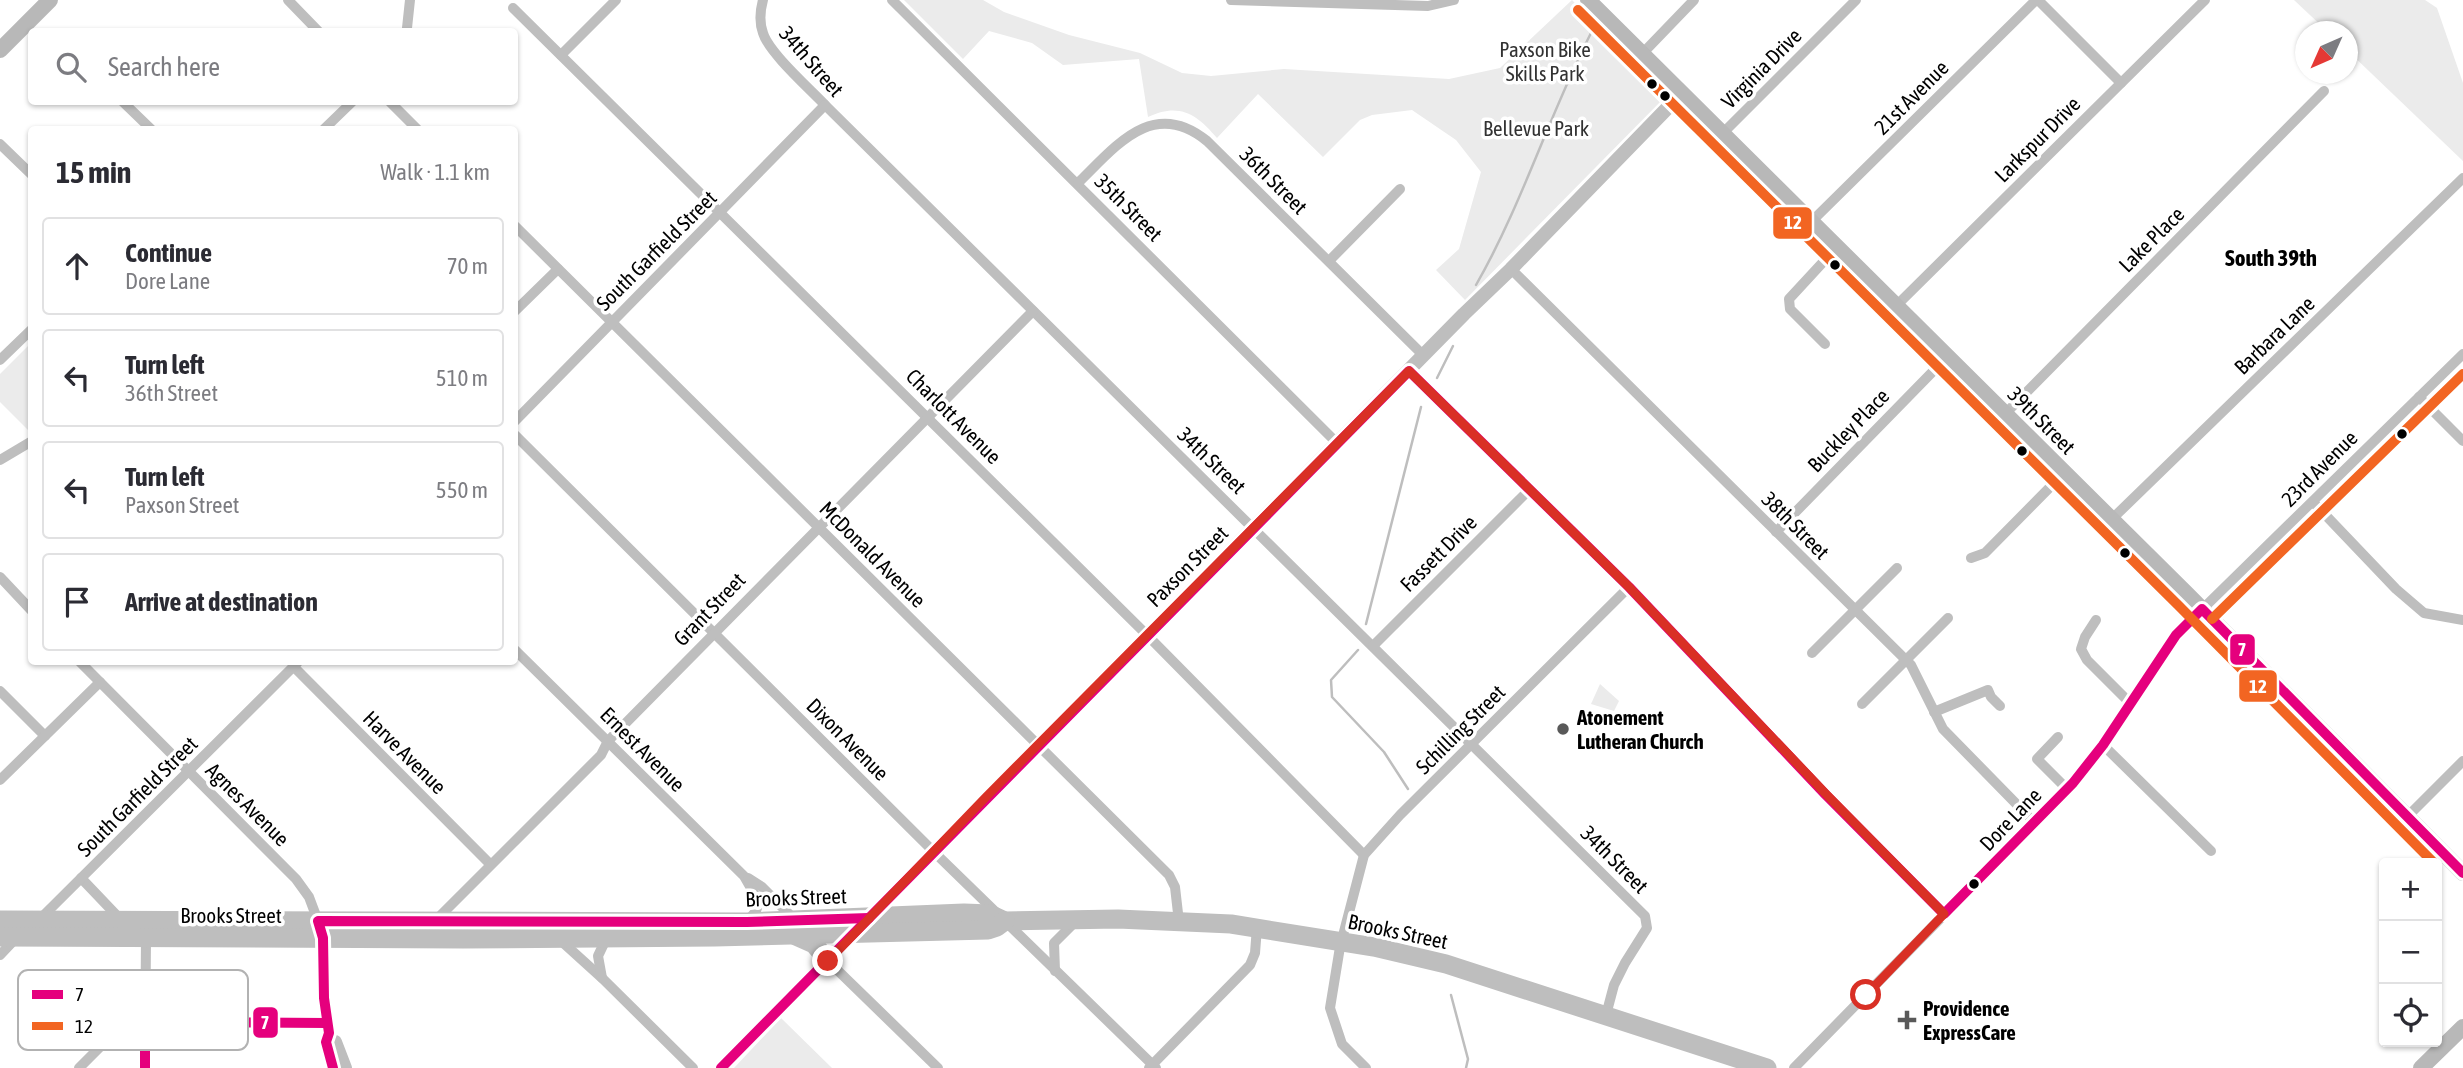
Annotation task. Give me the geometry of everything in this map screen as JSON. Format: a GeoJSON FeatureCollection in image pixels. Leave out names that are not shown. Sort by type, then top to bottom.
{"type":"FeatureCollection","features":[{"type":"Feature","properties":{"kind":"highway","name":"Brooks Street"},"geometry":{"type":"LineString","coordinates":[[0,920],[122,920],[419,938],[607,937],[863,925],[988,930],[1004,921],[1231,924],[1374,947],[1446,964],[1767,1068]]}},
{"type":"Feature","properties":{"kind":"highway","name":"Brooks Street"},"geometry":{"type":"LineString","coordinates":[[9,937],[146,937],[433,923],[747,922],[792,928]]}},
{"type":"Feature","properties":{"kind":"highway"},"geometry":{"type":"LineString","coordinates":[[792,928],[814,944],[828,961]]}},
{"type":"Feature","properties":{"kind":"main road"},"geometry":{"type":"LineString","coordinates":[[0,50],[50,0]]}},
{"type":"Feature","properties":{"kind":"main road","name":"39th Street"},"geometry":{"type":"LineString","coordinates":[[1588,0],[2112,519],[2463,873]]}},
{"type":"Feature","properties":{"kind":"main road"},"geometry":{"type":"LineString","coordinates":[[2421,1068],[2463,1027]]}},
{"type":"Feature","properties":{"kind":"street"},"geometry":{"type":"LineString","coordinates":[[288,0],[315,28]]}},
{"type":"Feature","properties":{"kind":"street"},"geometry":{"type":"LineString","coordinates":[[407,28],[410,0]]}},
{"type":"Feature","properties":{"kind":"street"},"geometry":{"type":"LineString","coordinates":[[561,55],[616,0]]}},
{"type":"Feature","properties":{"kind":"street","name":"34th Street"},"geometry":{"type":"LineString","coordinates":[[763,0],[760,12],[763,35],[780,58],[825,105],[1645,916],[1647,929],[1614,985],[1606,1015]]}},
{"type":"Feature","properties":{"kind":"street","name":"35th Street"},"geometry":{"type":"LineString","coordinates":[[892,0],[1338,444]]}},
{"type":"Feature","properties":{"kind":"street"},"geometry":{"type":"LineString","coordinates":[[1231,0],[1428,6],[1454,0]]}},
{"type":"Feature","properties":{"kind":"street"},"geometry":{"type":"LineString","coordinates":[[1642,54],[1694,0]]}},
{"type":"Feature","properties":{"kind":"street","name":"Virginia Drive"},"geometry":{"type":"LineString","coordinates":[[1723,133],[1856,0]]}},
{"type":"Feature","properties":{"kind":"street"},"geometry":{"type":"LineString","coordinates":[[2037,0],[2121,83]]}},
{"type":"Feature","properties":{"kind":"street","name":"21st Avenue"},"geometry":{"type":"LineString","coordinates":[[1812,221],[2037,0]]}},
{"type":"Feature","properties":{"kind":"street","name":"Larkspur Drive"},"geometry":{"type":"LineString","coordinates":[[1897,305],[2205,0]]}},
{"type":"Feature","properties":{"kind":"street","name":"Charlott Avenue"},"geometry":{"type":"LineString","coordinates":[[513,8],[928,417],[1364,855]]}},
{"type":"Feature","properties":{"kind":"street","name":"Lake Place"},"geometry":{"type":"LineString","coordinates":[[2005,414],[2324,91]]}},
{"type":"Feature","properties":{"kind":"street","name":"Paxson Street"},"geometry":{"type":"LineString","coordinates":[[721,1068],[1682,93]]}},
{"type":"Feature","properties":{"kind":"street"},"geometry":{"type":"LineString","coordinates":[[126,105],[148,126]]}},
{"type":"Feature","properties":{"kind":"street"},"geometry":{"type":"LineString","coordinates":[[327,126],[349,105]]}},
{"type":"Feature","properties":{"kind":"street"},"geometry":{"type":"LineString","coordinates":[[393,105],[414,126]]}},
{"type":"Feature","properties":{"kind":"street","name":"South Garfield Street"},"geometry":{"type":"LineString","coordinates":[[518,418],[825,105]]}},
{"type":"Feature","properties":{"kind":"street","name":"36th Street"},"geometry":{"type":"LineString","coordinates":[[1078,183],[1134,131],[1152,124],[1188,128],[1207,141],[1424,356]]}},
{"type":"Feature","properties":{"kind":"street"},"geometry":{"type":"LineString","coordinates":[[0,144],[28,171]]}},
{"type":"Feature","properties":{"kind":"street","name":"Barbara Lane"},"geometry":{"type":"LineString","coordinates":[[2112,519],[2463,178]]}},
{"type":"Feature","properties":{"kind":"street"},"geometry":{"type":"LineString","coordinates":[[1329,261],[1400,189]]}},
{"type":"Feature","properties":{"kind":"street","name":"McDonald Avenue"},"geometry":{"type":"LineString","coordinates":[[518,229],[1169,875],[1175,887],[1180,922]]}},
{"type":"Feature","properties":{"kind":"street"},"geometry":{"type":"LineString","coordinates":[[1825,344],[1790,309],[1789,299],[1837,247]]}},
{"type":"Feature","properties":{"kind":"street"},"geometry":{"type":"LineString","coordinates":[[518,309],[558,269]]}},
{"type":"Feature","properties":{"kind":"street","name":"38th Street"},"geometry":{"type":"LineString","coordinates":[[1511,269],[1911,665],[1943,729],[2034,822]]}},
{"type":"Feature","properties":{"kind":"street","name":"Grant Street"},"geometry":{"type":"LineString","coordinates":[[419,938],[600,755],[608,741],[714,632],[1033,311]]}},
{"type":"Feature","properties":{"kind":"street"},"geometry":{"type":"LineString","coordinates":[[0,360],[28,333]]}},
{"type":"Feature","properties":{"kind":"street","name":"23rd Avenue"},"geometry":{"type":"LineString","coordinates":[[2202,609],[2463,354]]}},
{"type":"Feature","properties":{"kind":"street","name":"Buckley Place"},"geometry":{"type":"LineString","coordinates":[[1776,532],[1948,356]]}},
{"type":"Feature","properties":{"kind":"street"},"geometry":{"type":"LineString","coordinates":[[1409,371],[1629,587],[1944,914]]}},
{"type":"Feature","properties":{"kind":"street"},"geometry":{"type":"LineString","coordinates":[[2419,397],[2463,441]]}},
{"type":"Feature","properties":{"kind":"street","name":"Dixon Avenue"},"geometry":{"type":"LineString","coordinates":[[518,439],[1152,1067]]}},
{"type":"Feature","properties":{"kind":"street"},"geometry":{"type":"LineString","coordinates":[[0,460],[28,443]]}},
{"type":"Feature","properties":{"kind":"street"},"geometry":{"type":"LineString","coordinates":[[1971,558],[1986,553],[2064,472]]}},
{"type":"Feature","properties":{"kind":"street","name":"Fassett Drive"},"geometry":{"type":"LineString","coordinates":[[1373,646],[1531,488]]}},
{"type":"Feature","properties":{"kind":"street"},"geometry":{"type":"LineString","coordinates":[[2313,502],[2396,589],[2424,613],[2463,620]]}},
{"type":"Feature","properties":{"kind":"street"},"geometry":{"type":"LineString","coordinates":[[1812,653],[1897,568]]}},
{"type":"Feature","properties":{"kind":"street"},"geometry":{"type":"LineString","coordinates":[[0,577],[28,607]]}},
{"type":"Feature","properties":{"kind":"street","name":"Schilling Street"},"geometry":{"type":"LineString","coordinates":[[1341,942],[1364,855],[1400,815],[1629,587]]}},
{"type":"Feature","properties":{"kind":"street","name":"Dore Lane"},"geometry":{"type":"LineString","coordinates":[[1794,1068],[2067,789],[2104,745],[2176,635],[2202,609]]}},
{"type":"Feature","properties":{"kind":"street"},"geometry":{"type":"LineString","coordinates":[[1862,704],[1948,618]]}},
{"type":"Feature","properties":{"kind":"street"},"geometry":{"type":"LineString","coordinates":[[2096,620],[2081,649],[2087,660],[2131,704]]}},
{"type":"Feature","properties":{"kind":"street","name":"Ernest Avenue"},"geometry":{"type":"LineString","coordinates":[[518,653],[744,876],[762,887],[792,928]]}},
{"type":"Feature","properties":{"kind":"street","name":"Agnes Avenue"},"geometry":{"type":"LineString","coordinates":[[83,665],[296,879],[309,897],[321,930]]}},
{"type":"Feature","properties":{"kind":"street","name":"South Garfield Street"},"geometry":{"type":"LineString","coordinates":[[0,955],[9,937],[40,920],[294,665]]}},
{"type":"Feature","properties":{"kind":"street","name":"Harve Avenue"},"geometry":{"type":"LineString","coordinates":[[296,665],[490,864]]}},
{"type":"Feature","properties":{"kind":"street"},"geometry":{"type":"LineString","coordinates":[[0,780],[100,682]]}},
{"type":"Feature","properties":{"kind":"street"},"geometry":{"type":"LineString","coordinates":[[1934,712],[1988,690],[2000,706]]}},
{"type":"Feature","properties":{"kind":"street"},"geometry":{"type":"LineString","coordinates":[[0,691],[44,736]]}},
{"type":"Feature","properties":{"kind":"street"},"geometry":{"type":"LineString","coordinates":[[2059,737],[2037,759],[2067,789]]}},
{"type":"Feature","properties":{"kind":"street"},"geometry":{"type":"LineString","coordinates":[[2104,745],[2211,851]]}},
{"type":"Feature","properties":{"kind":"street"},"geometry":{"type":"LineString","coordinates":[[2408,816],[2463,761]]}},
{"type":"Feature","properties":{"kind":"street","name":"Ernest Avenue"},"geometry":{"type":"LineString","coordinates":[[744,876],[759,902],[747,922]]}},
{"type":"Feature","properties":{"kind":"street"},"geometry":{"type":"LineString","coordinates":[[81,878],[122,920]]}},
{"type":"Feature","properties":{"kind":"street"},"geometry":{"type":"LineString","coordinates":[[1055,971],[1054,943],[1070,925],[1081,920]]}},
{"type":"Feature","properties":{"kind":"street"},"geometry":{"type":"LineString","coordinates":[[1152,1067],[1250,965],[1255,953],[1257,927]]}},
{"type":"Feature","properties":{"kind":"street"},"geometry":{"type":"LineString","coordinates":[[321,930],[324,998],[329,1032],[326,1042],[333,1068]]}},
{"type":"Feature","properties":{"kind":"street"},"geometry":{"type":"LineString","coordinates":[[146,937],[146,970]]}},
{"type":"Feature","properties":{"kind":"street"},"geometry":{"type":"LineString","coordinates":[[602,978],[598,956],[607,937]]}},
{"type":"Feature","properties":{"kind":"street"},"geometry":{"type":"LineString","coordinates":[[558,938],[693,1068]]}},
{"type":"Feature","properties":{"kind":"street"},"geometry":{"type":"LineString","coordinates":[[1341,942],[1330,1009],[1342,1044],[1366,1068]]}},
{"type":"Feature","properties":{"kind":"street"},"geometry":{"type":"LineString","coordinates":[[828,961],[938,1068]]}},
{"type":"Feature","properties":{"kind":"street"},"geometry":{"type":"LineString","coordinates":[[329,1032],[345,1068]]}},
{"type":"Feature","properties":{"kind":"street"},"geometry":{"type":"LineString","coordinates":[[79,1068],[97,1050]]}},
{"type":"Feature","properties":{"kind":"street"},"geometry":{"type":"LineString","coordinates":[[145,1050],[145,1068]]}},
{"type":"Feature","properties":{"kind":"green space","name":"Bellevue Park"},"geometry":{"type":"Polygon","coordinates":[[[904,0],[983,0],[1004,12],[1069,35],[1140,53],[1182,73],[1211,76],[1284,69],[1449,79],[1500,68],[1572,0],[1666,96],[1465,300],[1436,270],[1459,249],[1481,172],[1456,140],[1412,110],[1372,115],[1360,120],[1323,157],[1258,94],[1217,138],[1202,122],[1187,113],[1169,111],[1148,117],[1139,59],[1063,65],[1032,43],[989,31],[963,59],[904,0]]]}},
{"type":"Feature","properties":{"kind":"green space"},"geometry":{"type":"Polygon","coordinates":[[[2294,0],[2425,0],[2437,8],[2463,83],[2463,161],[2358,61],[2358,21],[2316,21],[2294,0]]]}},
{"type":"Feature","properties":{"kind":"green space"},"geometry":{"type":"Polygon","coordinates":[[[28,346],[28,430],[0,402],[0,374],[28,346]]]}},
{"type":"Feature","properties":{"kind":"green space"},"geometry":{"type":"Polygon","coordinates":[[[1600,684],[1619,701],[1614,711],[1591,704],[1600,684]]]}},
{"type":"Feature","properties":{"kind":"green space"},"geometry":{"type":"Polygon","coordinates":[[[781,1018],[832,1068],[734,1068],[781,1018]]]}},
{"type":"Feature","properties":{"kind":"waterway"},"geometry":{"type":"LineString","coordinates":[[1476,285],[1522,192],[1591,33]]}},
{"type":"Feature","properties":{"kind":"waterway"},"geometry":{"type":"LineString","coordinates":[[1437,378],[1453,346]]}},
{"type":"Feature","properties":{"kind":"waterway"},"geometry":{"type":"LineString","coordinates":[[1366,624],[1421,407]]}},
{"type":"Feature","properties":{"kind":"waterway"},"geometry":{"type":"LineString","coordinates":[[1358,650],[1331,680],[1332,697],[1384,752],[1408,789]]}},
{"type":"Feature","properties":{"kind":"waterway"},"geometry":{"type":"LineString","coordinates":[[1451,995],[1468,1059],[1466,1068]]}},
{"type":"Feature","properties":{"kind":"transit line","name":"12"},"geometry":{"type":"LineString","coordinates":[[1578,10],[2429,858]]}},
{"type":"Feature","properties":{"kind":"transit line","name":"7"},"geometry":{"type":"LineString","coordinates":[[721,1068],[1409,371],[1629,587],[1826,795],[1944,914],[2073,783],[2103,745],[2176,635],[2202,609],[2463,873]]}},
{"type":"Feature","properties":{"kind":"transit line","name":"12"},"geometry":{"type":"LineString","coordinates":[[2212,619],[2463,374]]}},
{"type":"Feature","properties":{"kind":"transit line","name":"7"},"geometry":{"type":"LineString","coordinates":[[333,1068],[326,1042],[329,1033],[324,998],[323,938],[318,921],[747,922],[869,918]]}},
{"type":"Feature","properties":{"kind":"transit line","name":"7"},"geometry":{"type":"LineString","coordinates":[[248,1023],[327,1023]]}},
{"type":"Feature","properties":{"kind":"transit line","name":"7"},"geometry":{"type":"LineString","coordinates":[[145,1050],[145,1068]]}},
{"type":"Feature","properties":{"kind":"place","name":"Atonement Lutheran Church"},"geometry":{"type":"Point","coordinates":[1563,729]}},
{"type":"Feature","properties":{"kind":"place","name":"Providence ExpressCare"},"geometry":{"type":"Point","coordinates":[1907,1020]}},
{"type":"Feature","properties":{"kind":"district","name":"South 39th"},"geometry":{"type":"Point","coordinates":[2271,258]}},
{"type":"Feature","properties":{"kind":"route"},"geometry":{"type":"LineString","coordinates":[[828,961],[986,797],[1409,371],[1629,587],[1944,914],[1866,995]]}},
{"type":"Feature","properties":{"kind":"park label","name":"Paxson Bike Skills Park"},"geometry":{"type":"Point","coordinates":[1545,61]}}]}
